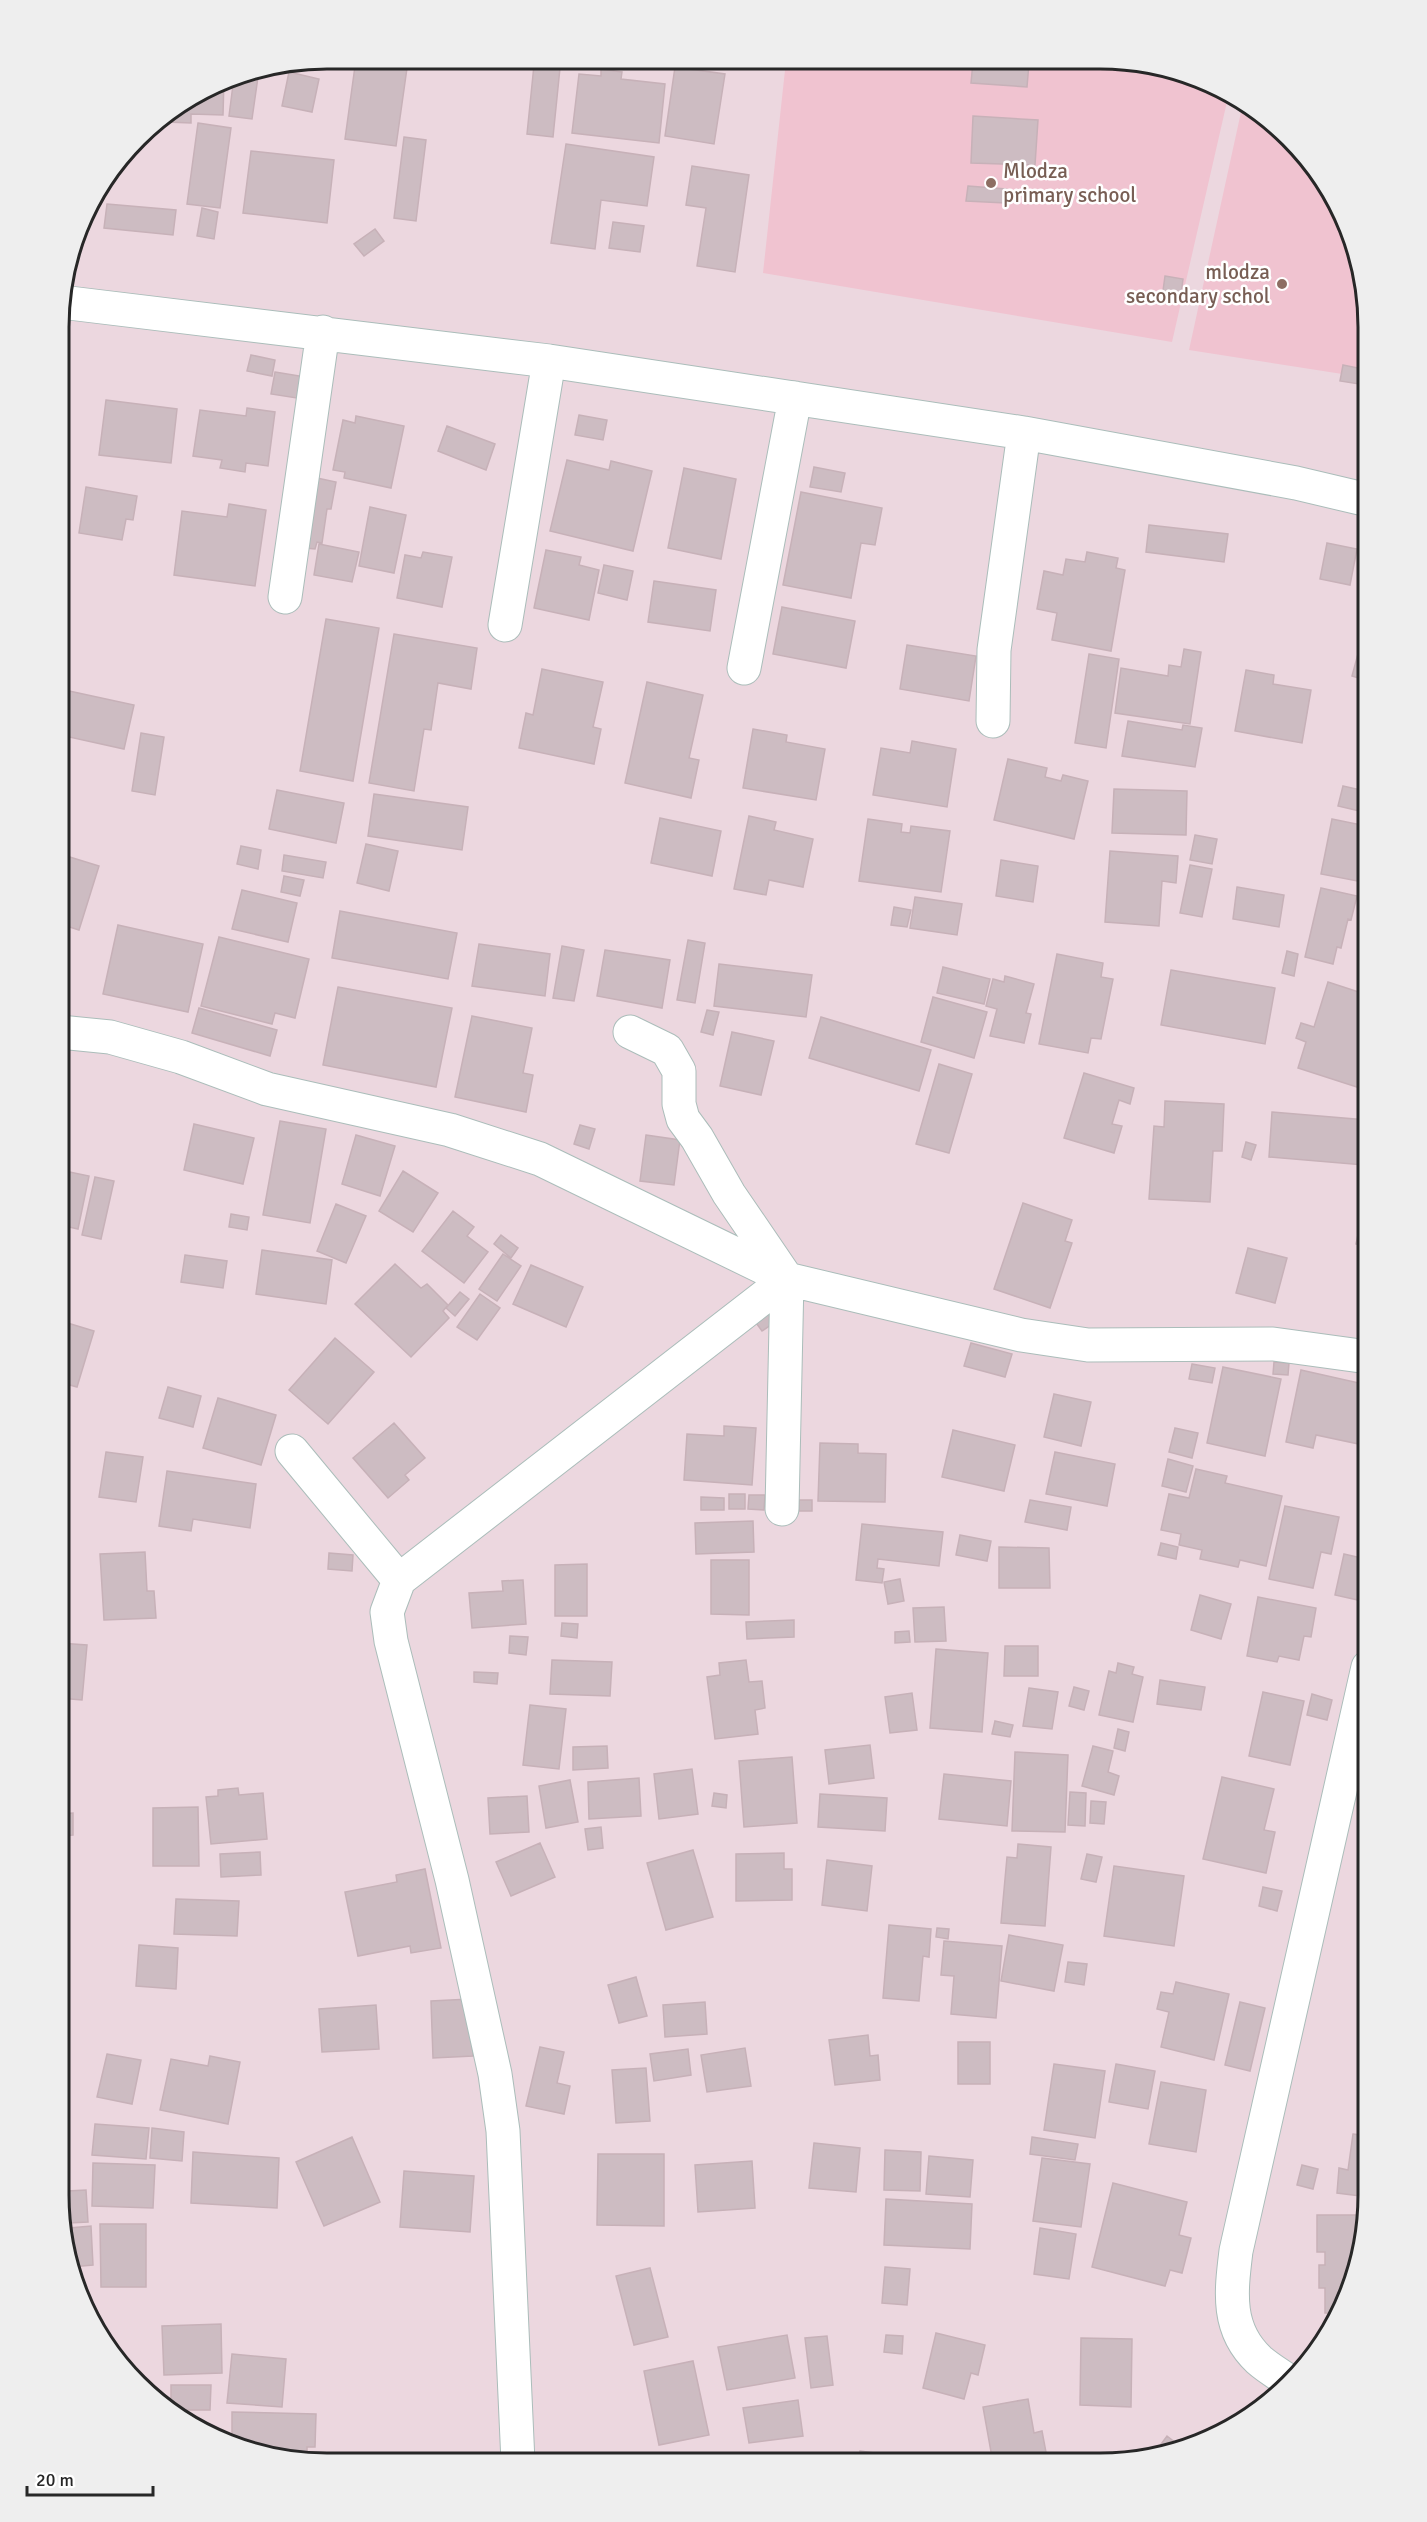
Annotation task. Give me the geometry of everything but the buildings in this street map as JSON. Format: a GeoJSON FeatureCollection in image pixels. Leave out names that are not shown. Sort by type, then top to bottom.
{"type":"FeatureCollection","features":[{"type":"Feature","properties":{"kind":"street"},"geometry":{"type":"LineString","coordinates":[[70,303],[549,361],[795,398],[1024,433],[1296,483],[1358,498]]}},
{"type":"Feature","properties":{"kind":"street"},"geometry":{"type":"LineString","coordinates":[[285,597],[323,332]]}},
{"type":"Feature","properties":{"kind":"street"},"geometry":{"type":"LineString","coordinates":[[505,626],[549,361]]}},
{"type":"Feature","properties":{"kind":"street"},"geometry":{"type":"LineString","coordinates":[[744,668],[795,398]]}},
{"type":"Feature","properties":{"kind":"street"},"geometry":{"type":"LineString","coordinates":[[993,721],[994,650],[1024,433]]}},
{"type":"Feature","properties":{"kind":"street"},"geometry":{"type":"LineString","coordinates":[[630,1032],[667,1050],[679,1071],[679,1104],[683,1119],[697,1138],[729,1194],[787,1279],[782,1509]]}},
{"type":"Feature","properties":{"kind":"street"},"geometry":{"type":"LineString","coordinates":[[69,1033],[110,1037],[181,1057],[267,1089],[450,1130],[540,1159],[787,1279],[1021,1335],[1088,1345],[1273,1344],[1358,1356]]}},
{"type":"Feature","properties":{"kind":"street"},"geometry":{"type":"LineString","coordinates":[[518,2453],[503,2131],[495,2074],[452,1880],[392,1641],[387,1612],[399,1580],[787,1279]]}},
{"type":"Feature","properties":{"kind":"street"},"geometry":{"type":"LineString","coordinates":[[292,1450],[399,1580]]}},
{"type":"Feature","properties":{"kind":"street"},"geometry":{"type":"LineString","coordinates":[[1282,2377],[1258,2360],[1236,2329],[1231,2292],[1239,2239],[1358,1711]]}},
{"type":"Feature","properties":{"kind":"shaded area","name":"Mlodza primary school"},"geometry":{"type":"Polygon","coordinates":[[[785,69],[1100,69],[1134,71],[1183,83],[1227,103],[1172,342],[763,273],[785,69]]]}},
{"type":"Feature","properties":{"kind":"shaded area","name":"mlodza secondary schol"},"geometry":{"type":"Polygon","coordinates":[[[1241,111],[1270,133],[1305,170],[1338,228],[1349,260],[1356,293],[1358,376],[1189,350],[1241,111]]]}},
{"type":"Feature","properties":{"kind":"place","name":"Mlodza primary school"},"geometry":{"type":"Point","coordinates":[991,183]}},
{"type":"Feature","properties":{"kind":"place","name":"mlodza secondary schol"},"geometry":{"type":"Point","coordinates":[1282,284]}}]}
